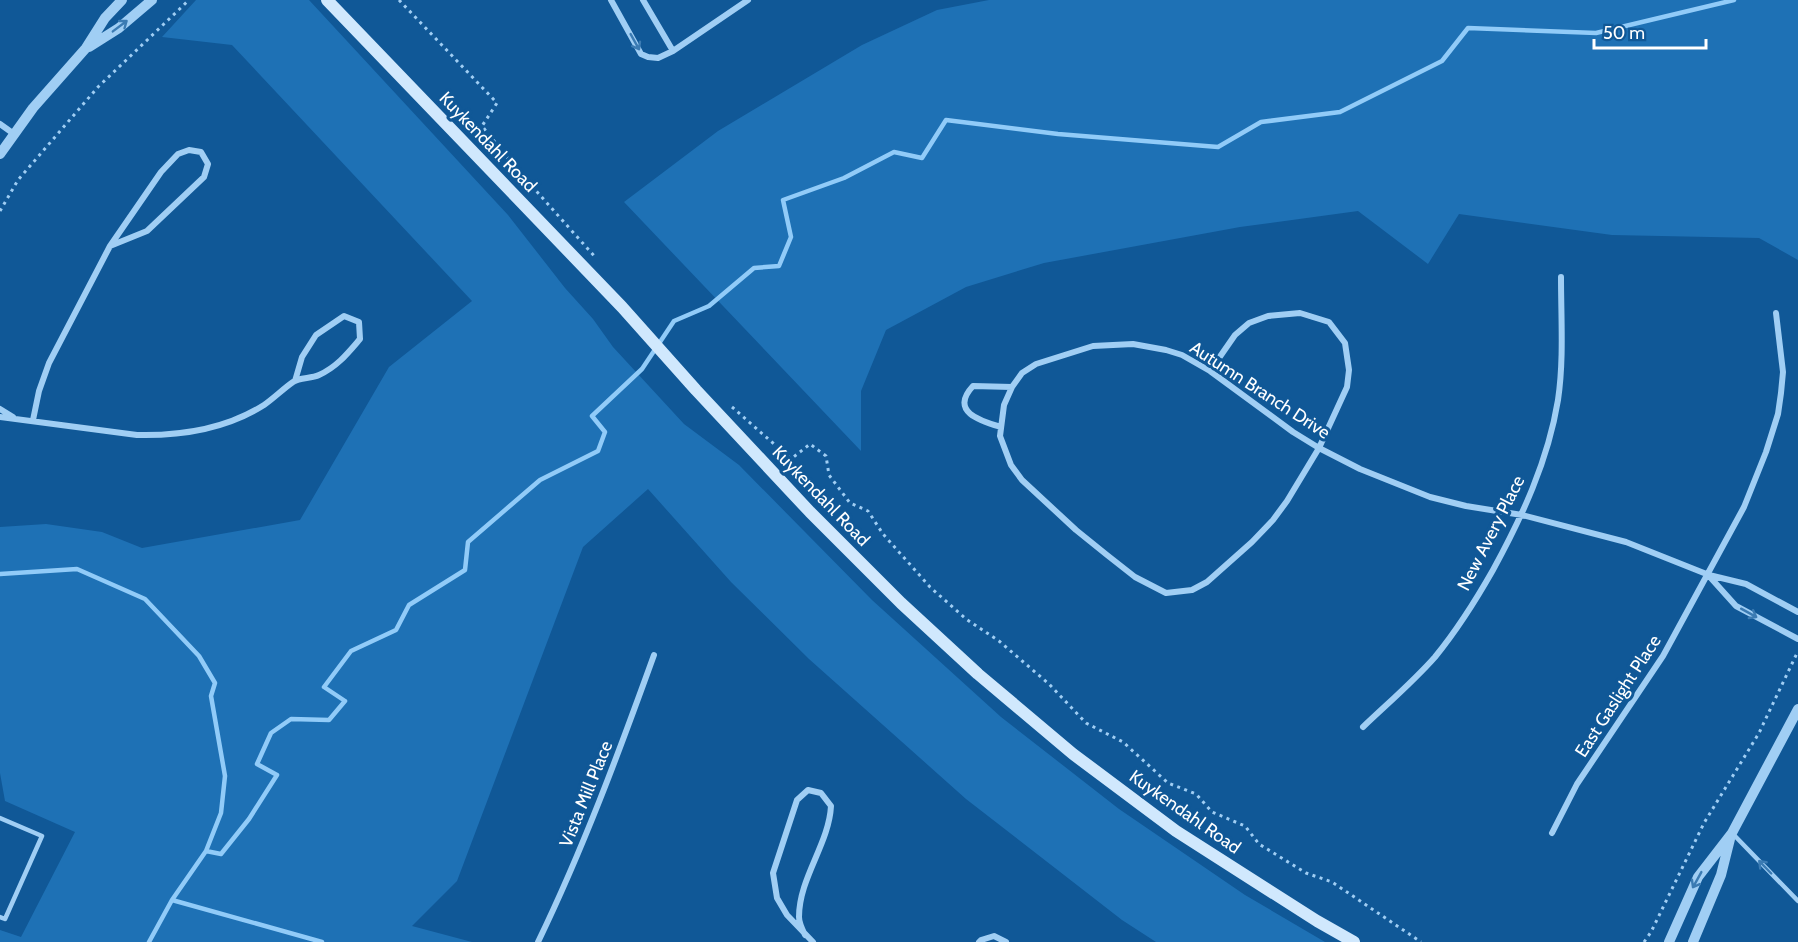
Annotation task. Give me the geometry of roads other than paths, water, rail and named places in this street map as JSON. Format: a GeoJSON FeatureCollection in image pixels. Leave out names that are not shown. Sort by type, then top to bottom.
{"type":"FeatureCollection","features":[{"type":"Feature","properties":{"kind":"main road","name":"Kuykendahl Road"},"geometry":{"type":"LineString","coordinates":[[327,0],[621,307],[810,512],[884,586],[978,674],[1073,754],[1176,831],[1354,942]]}},
{"type":"Feature","properties":{"kind":"street"},"geometry":{"type":"LineString","coordinates":[[0,154],[57,79],[86,48],[105,18],[122,0]]}},
{"type":"Feature","properties":{"kind":"street"},"geometry":{"type":"LineString","coordinates":[[86,48],[119,28],[152,0]]}},
{"type":"Feature","properties":{"kind":"street"},"geometry":{"type":"LineString","coordinates":[[611,0],[641,54],[658,58],[673,51],[748,0]]}},
{"type":"Feature","properties":{"kind":"street"},"geometry":{"type":"LineString","coordinates":[[643,0],[673,51]]}},
{"type":"Feature","properties":{"kind":"street"},"geometry":{"type":"LineString","coordinates":[[0,124],[14,134]]}},
{"type":"Feature","properties":{"kind":"street"},"geometry":{"type":"LineString","coordinates":[[33,420],[39,391],[49,363],[110,246],[161,172],[172,160],[178,154],[189,150],[201,152],[208,164],[204,177],[194,188],[147,231],[110,246]]}},
{"type":"Feature","properties":{"kind":"street","name":"New Avery Place"},"geometry":{"type":"LineString","coordinates":[[1363,727],[1435,657],[1479,594],[1522,515],[1540,469],[1558,399],[1561,364],[1561,278]]}},
{"type":"Feature","properties":{"kind":"street"},"geometry":{"type":"LineString","coordinates":[[1210,371],[1235,335],[1249,323],[1268,316],[1300,313],[1329,322],[1345,343],[1349,370],[1347,387],[1319,448]]}},
{"type":"Feature","properties":{"kind":"street","name":"East Gaslight Place"},"geometry":{"type":"LineString","coordinates":[[1552,833],[1577,784],[1664,656],[1744,507],[1778,414],[1783,372],[1776,313]]}},
{"type":"Feature","properties":{"kind":"street"},"geometry":{"type":"LineString","coordinates":[[0,417],[136,435],[180,433],[222,424],[262,406],[295,381],[319,375],[340,362],[360,339],[359,322],[344,316],[316,335],[302,357],[295,381]]}},
{"type":"Feature","properties":{"kind":"street","name":"Autumn Branch Drive"},"geometry":{"type":"LineString","coordinates":[[1319,448],[1287,501],[1252,542],[1208,582],[1192,590],[1166,593],[1136,577],[1076,530],[1022,480],[1011,465],[1000,436],[1004,405],[1012,387],[1022,374],[1036,364],[1093,346],[1133,344],[1166,350],[1182,355],[1210,371],[1278,422],[1319,448],[1360,469],[1430,496],[1466,506],[1522,515],[1626,542],[1709,575],[1746,584],[1798,612]]}},
{"type":"Feature","properties":{"kind":"street"},"geometry":{"type":"LineString","coordinates":[[1001,427],[976,419],[969,414],[965,407],[968,391],[973,386],[1012,387]]}},
{"type":"Feature","properties":{"kind":"street"},"geometry":{"type":"LineString","coordinates":[[0,409],[14,418]]}},
{"type":"Feature","properties":{"kind":"street","name":"Autumn Branch Drive"},"geometry":{"type":"LineString","coordinates":[[1709,575],[1736,606],[1798,639]]}},
{"type":"Feature","properties":{"kind":"street","name":"Vista Mill Place"},"geometry":{"type":"LineString","coordinates":[[538,942],[584,843],[654,654]]}},
{"type":"Feature","properties":{"kind":"street"},"geometry":{"type":"LineString","coordinates":[[1669,942],[1698,877],[1731,832],[1798,709]]}},
{"type":"Feature","properties":{"kind":"street"},"geometry":{"type":"LineString","coordinates":[[804,935],[798,920],[800,906],[830,819],[831,806],[821,793],[808,790],[797,800],[773,873],[777,898],[787,915],[804,935],[813,942]]}},
{"type":"Feature","properties":{"kind":"street"},"geometry":{"type":"LineString","coordinates":[[1693,942],[1721,875],[1731,832]]}},
{"type":"Feature","properties":{"kind":"street"},"geometry":{"type":"LineString","coordinates":[[979,942],[994,936],[1006,942]]}},
{"type":"Feature","properties":{"kind":"lane"},"geometry":{"type":"LineString","coordinates":[[0,818],[42,836],[5,919],[0,917]]}},
{"type":"Feature","properties":{"kind":"lane"},"geometry":{"type":"LineString","coordinates":[[1731,832],[1798,901]]}},
{"type":"Feature","properties":{"kind":"waterway"},"geometry":{"type":"LineString","coordinates":[[149,942],[172,900],[206,851],[221,854],[249,819],[277,775],[257,764],[271,733],[291,719],[329,720],[345,701],[324,687],[351,651],[396,630],[409,605],[465,570],[468,542],[540,480],[598,451],[605,432],[592,416],[642,369],[674,321],[709,306],[754,268],[779,266],[791,237],[783,200],[844,178],[894,152],[922,158],[946,120],[1058,134],[1218,147],[1261,122],[1340,112],[1442,61],[1468,28],[1596,33],[1734,0]]}},
{"type":"Feature","properties":{"kind":"waterway"},"geometry":{"type":"LineString","coordinates":[[0,574],[77,569],[145,599],[199,656],[215,683],[211,696],[225,776],[221,813],[206,851]]}},
{"type":"Feature","properties":{"kind":"waterway"},"geometry":{"type":"LineString","coordinates":[[172,900],[322,942]]}}]}
